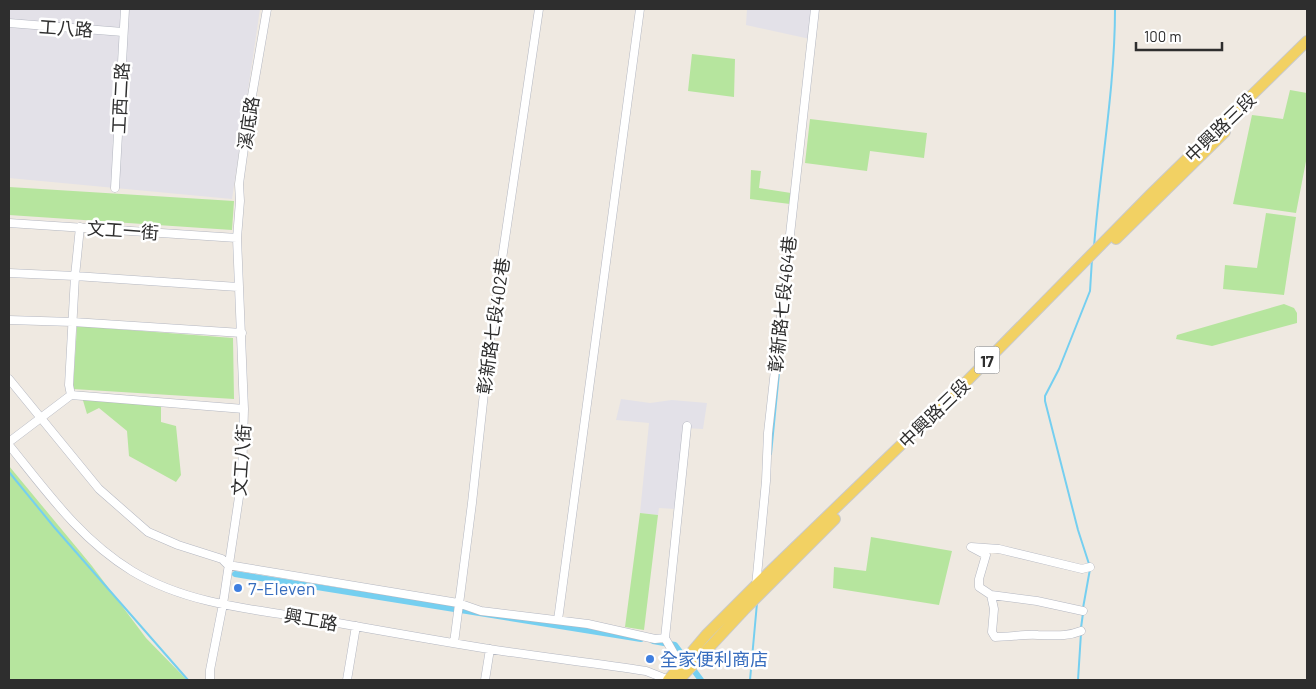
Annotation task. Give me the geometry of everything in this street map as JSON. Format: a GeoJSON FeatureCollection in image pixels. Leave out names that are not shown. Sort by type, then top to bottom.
{"type":"FeatureCollection","features":[{"type":"Feature","properties":{"kind":"main road","name":"中興路三段"},"geometry":{"type":"LineString","coordinates":[[680,670],[706,635],[967,381],[1150,195],[1307,42]]}},
{"type":"Feature","properties":{"kind":"main road","name":"中興路三段"},"geometry":{"type":"LineString","coordinates":[[668,680],[755,599],[1307,51]]}},
{"type":"Feature","properties":{"kind":"street","name":"工西二路"},"geometry":{"type":"LineString","coordinates":[[115,188],[125,9]]}},
{"type":"Feature","properties":{"kind":"street","name":"溪底路"},"geometry":{"type":"LineString","coordinates":[[237,238],[240,168],[267,9]]}},
{"type":"Feature","properties":{"kind":"street","name":"彰新路七段402巷"},"geometry":{"type":"LineString","coordinates":[[454,643],[489,347],[539,9]]}},
{"type":"Feature","properties":{"kind":"street"},"geometry":{"type":"LineString","coordinates":[[558,620],[640,9]]}},
{"type":"Feature","properties":{"kind":"street","name":"彰新路七段464巷"},"geometry":{"type":"LineString","coordinates":[[755,599],[778,334],[815,9]]}},
{"type":"Feature","properties":{"kind":"street","name":"工八路"},"geometry":{"type":"LineString","coordinates":[[9,24],[123,32]]}},
{"type":"Feature","properties":{"kind":"street","name":"文工一街"},"geometry":{"type":"LineString","coordinates":[[9,223],[237,238]]}},
{"type":"Feature","properties":{"kind":"street"},"geometry":{"type":"LineString","coordinates":[[71,395],[69,385],[75,276],[80,228]]}},
{"type":"Feature","properties":{"kind":"street","name":"文工八街"},"geometry":{"type":"LineString","coordinates":[[210,680],[210,670],[223,604],[242,477],[244,409],[237,238]]}},
{"type":"Feature","properties":{"kind":"street"},"geometry":{"type":"LineString","coordinates":[[9,273],[238,287]]}},
{"type":"Feature","properties":{"kind":"street"},"geometry":{"type":"LineString","coordinates":[[9,320],[73,322],[242,333]]}},
{"type":"Feature","properties":{"kind":"street"},"geometry":{"type":"LineString","coordinates":[[9,379],[99,489],[148,532],[178,545],[222,559],[228,566],[458,603],[481,611],[588,624],[665,640]]}},
{"type":"Feature","properties":{"kind":"street"},"geometry":{"type":"LineString","coordinates":[[9,444],[40,417],[71,395],[244,409]]}},
{"type":"Feature","properties":{"kind":"street"},"geometry":{"type":"LineString","coordinates":[[680,670],[665,640],[687,426]]}},
{"type":"Feature","properties":{"kind":"street","name":"興工路"},"geometry":{"type":"LineString","coordinates":[[9,444],[68,519],[103,551],[134,572],[172,590],[223,604],[490,649],[638,670],[655,678],[668,680]]}},
{"type":"Feature","properties":{"kind":"street"},"geometry":{"type":"LineString","coordinates":[[1083,610],[991,595],[979,587],[986,555],[971,547],[999,549],[1082,569],[1090,567]]}},
{"type":"Feature","properties":{"kind":"street"},"geometry":{"type":"LineString","coordinates":[[991,595],[994,609],[992,632],[995,637],[1036,634],[1071,635],[1081,631]]}},
{"type":"Feature","properties":{"kind":"street"},"geometry":{"type":"LineString","coordinates":[[347,680],[356,626]]}},
{"type":"Feature","properties":{"kind":"street"},"geometry":{"type":"LineString","coordinates":[[485,680],[490,649]]}},
{"type":"Feature","properties":{"kind":"shaded area"},"geometry":{"type":"Polygon","coordinates":[[[9,9],[260,9],[232,199],[9,178],[9,9]]]}},
{"type":"Feature","properties":{"kind":"shaded area"},"geometry":{"type":"Polygon","coordinates":[[[747,9],[812,9],[810,39],[746,25],[747,9]]]}},
{"type":"Feature","properties":{"kind":"shaded area"},"geometry":{"type":"Polygon","coordinates":[[[621,399],[650,403],[672,400],[707,403],[703,429],[685,428],[675,509],[659,508],[658,515],[640,513],[649,423],[616,420],[621,399]]]}},
{"type":"Feature","properties":{"kind":"green space"},"geometry":{"type":"Polygon","coordinates":[[[692,54],[735,59],[734,97],[688,91],[692,54]]]}},
{"type":"Feature","properties":{"kind":"green space"},"geometry":{"type":"Polygon","coordinates":[[[1290,90],[1307,93],[1307,156],[1296,213],[1233,204],[1252,115],[1283,119],[1290,90]]]}},
{"type":"Feature","properties":{"kind":"green space"},"geometry":{"type":"Polygon","coordinates":[[[810,119],[927,133],[924,158],[870,151],[867,171],[805,163],[810,119]]]}},
{"type":"Feature","properties":{"kind":"green space"},"geometry":{"type":"Polygon","coordinates":[[[751,170],[761,171],[759,188],[791,193],[790,204],[750,199],[751,170]]]}},
{"type":"Feature","properties":{"kind":"green space"},"geometry":{"type":"Polygon","coordinates":[[[9,187],[234,201],[232,230],[9,215],[9,187]]]}},
{"type":"Feature","properties":{"kind":"green space"},"geometry":{"type":"Polygon","coordinates":[[[1266,213],[1296,217],[1284,295],[1223,289],[1225,265],[1257,268],[1266,213]]]}},
{"type":"Feature","properties":{"kind":"green space"},"geometry":{"type":"Polygon","coordinates":[[[1284,304],[1294,308],[1297,313],[1297,323],[1212,346],[1176,339],[1177,335],[1284,304]]]}},
{"type":"Feature","properties":{"kind":"green space"},"geometry":{"type":"Polygon","coordinates":[[[77,326],[233,338],[234,399],[73,389],[77,326]]]}},
{"type":"Feature","properties":{"kind":"green space"},"geometry":{"type":"Polygon","coordinates":[[[82,397],[161,403],[161,422],[176,426],[181,475],[176,482],[129,456],[127,431],[99,408],[87,414],[82,397]]]}},
{"type":"Feature","properties":{"kind":"green space"},"geometry":{"type":"Polygon","coordinates":[[[9,466],[92,566],[146,638],[187,680],[9,680],[9,466]]]}},
{"type":"Feature","properties":{"kind":"green space"},"geometry":{"type":"Polygon","coordinates":[[[640,513],[658,515],[644,630],[625,627],[640,513]]]}},
{"type":"Feature","properties":{"kind":"green space"},"geometry":{"type":"Polygon","coordinates":[[[871,537],[952,551],[939,605],[833,588],[834,567],[866,571],[871,537]]]}},
{"type":"Feature","properties":{"kind":"waterway"},"geometry":{"type":"LineString","coordinates":[[1094,247],[1113,69],[1115,9]]}},
{"type":"Feature","properties":{"kind":"waterway"},"geometry":{"type":"LineString","coordinates":[[1089,564],[1078,530],[1045,396],[1059,369],[1090,291],[1092,259]]}},
{"type":"Feature","properties":{"kind":"waterway"},"geometry":{"type":"LineString","coordinates":[[771,454],[784,322]]}},
{"type":"Feature","properties":{"kind":"waterway"},"geometry":{"type":"LineString","coordinates":[[9,472],[54,527],[188,680]]}},
{"type":"Feature","properties":{"kind":"waterway"},"geometry":{"type":"LineString","coordinates":[[1083,608],[1090,569]]}},
{"type":"Feature","properties":{"kind":"waterway"},"geometry":{"type":"LineString","coordinates":[[235,574],[641,639]]}},
{"type":"Feature","properties":{"kind":"waterway"},"geometry":{"type":"LineString","coordinates":[[750,680],[757,603]]}},
{"type":"Feature","properties":{"kind":"waterway"},"geometry":{"type":"LineString","coordinates":[[1081,628],[1083,613]]}},
{"type":"Feature","properties":{"kind":"waterway"},"geometry":{"type":"LineString","coordinates":[[1078,680],[1081,633]]}},
{"type":"Feature","properties":{"kind":"waterway"},"geometry":{"type":"LineString","coordinates":[[653,641],[675,645],[701,680]]}},
{"type":"Feature","properties":{"kind":"place","name":"7-Eleven"},"geometry":{"type":"Point","coordinates":[238,588]}},
{"type":"Feature","properties":{"kind":"place","name":"全家便利商店"},"geometry":{"type":"Point","coordinates":[650,659]}}]}
